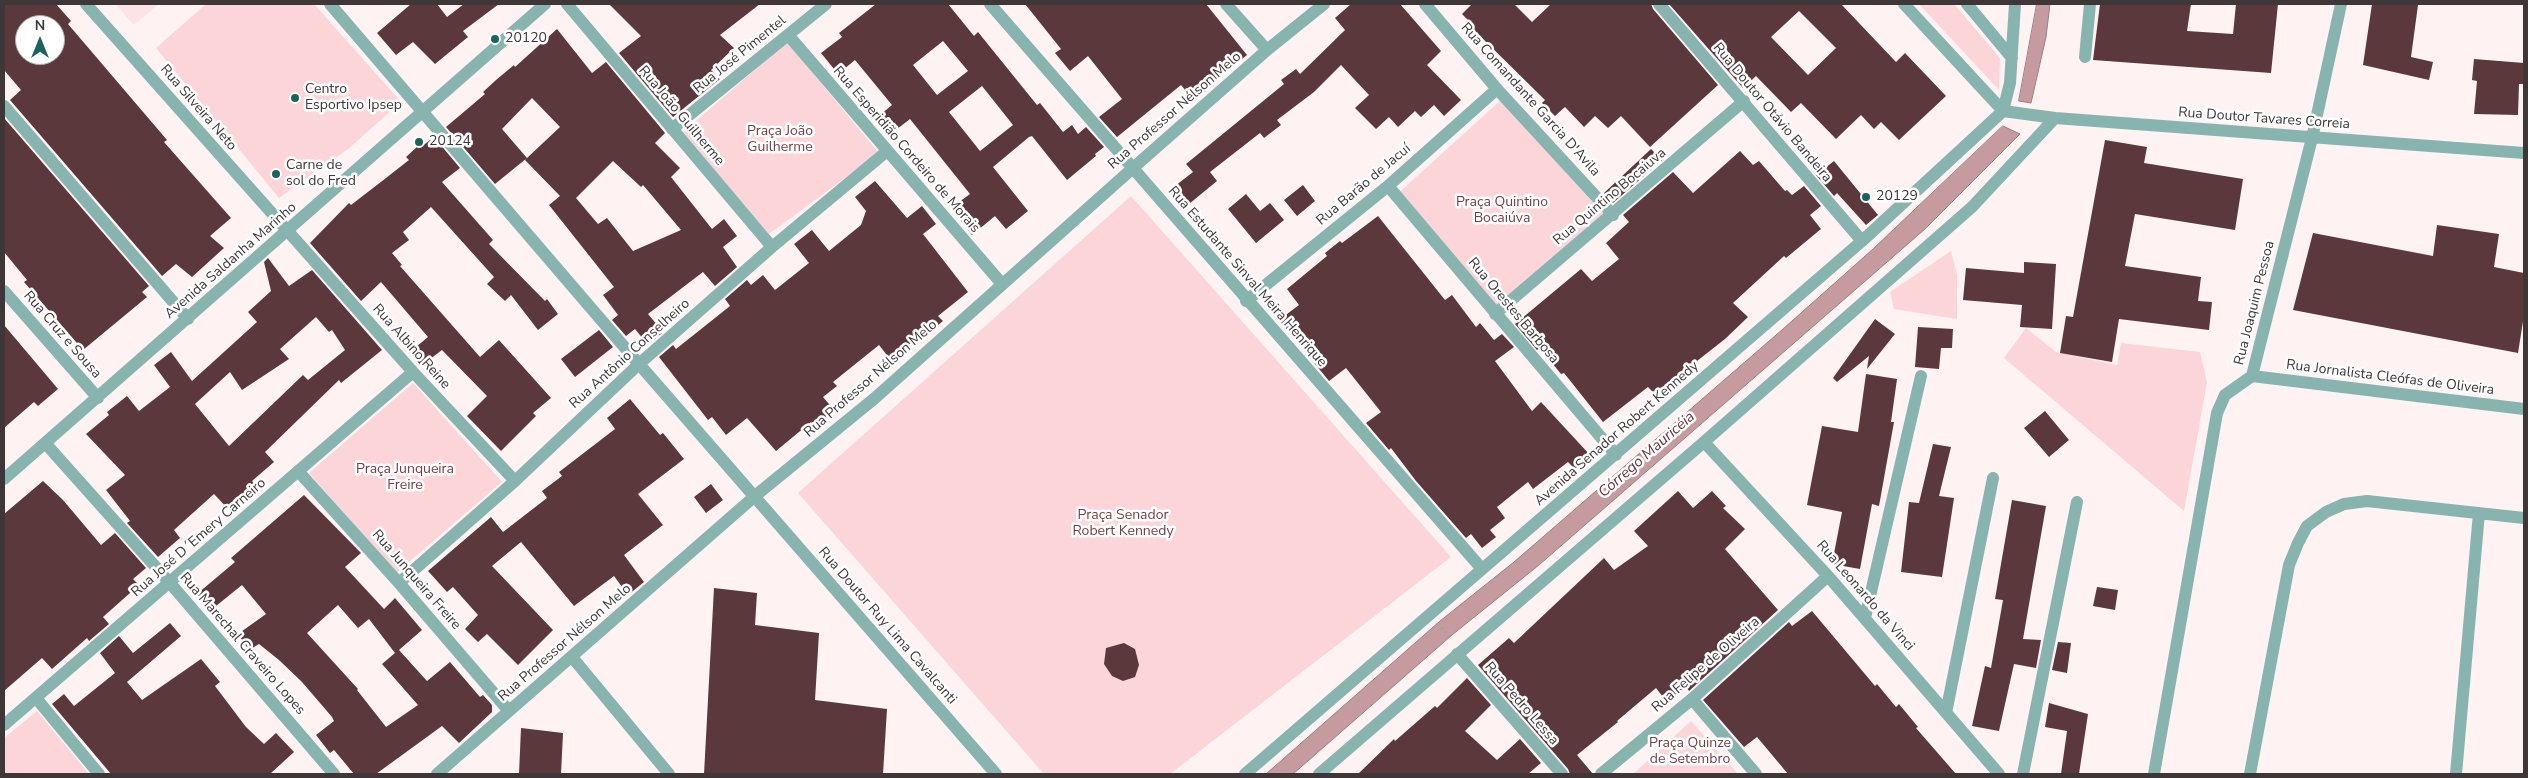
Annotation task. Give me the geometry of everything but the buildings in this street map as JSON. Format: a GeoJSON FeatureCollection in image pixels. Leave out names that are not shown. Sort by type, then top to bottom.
{"type":"FeatureCollection","features":[{"type":"Feature","properties":{"kind":"street","name":"Rua Silveira Neto"},"geometry":{"type":"LineString","coordinates":[[86,4],[287,232]]}},
{"type":"Feature","properties":{"kind":"street","name":"Rua Doutor Ruy Lima Cavalcanti"},"geometry":{"type":"LineString","coordinates":[[330,4],[639,364],[996,774]]}},
{"type":"Feature","properties":{"kind":"street","name":"Avenida Saldanha Marinho"},"geometry":{"type":"LineString","coordinates":[[4,479],[545,4]]}},
{"type":"Feature","properties":{"kind":"street","name":"Rua João Guilherme"},"geometry":{"type":"LineString","coordinates":[[567,4],[772,247]]}},
{"type":"Feature","properties":{"kind":"street","name":"Rua José Pimentel"},"geometry":{"type":"LineString","coordinates":[[672,129],[789,36],[826,4]]}},
{"type":"Feature","properties":{"kind":"street","name":"Rua Estudante Sinval Meira Henrique"},"geometry":{"type":"LineString","coordinates":[[990,4],[1482,569]]}},
{"type":"Feature","properties":{"kind":"street"},"geometry":{"type":"LineString","coordinates":[[1226,4],[1267,50]]}},
{"type":"Feature","properties":{"kind":"street","name":"Rua Professor Nélson Melo"},"geometry":{"type":"LineString","coordinates":[[437,774],[755,496],[875,398],[1267,50],[1324,4]]}},
{"type":"Feature","properties":{"kind":"street","name":"Rua Comandante Garcia D'Avila"},"geometry":{"type":"LineString","coordinates":[[1425,4],[1497,89],[1614,215]]}},
{"type":"Feature","properties":{"kind":"street","name":"Rua Doutor Otávio Bandeira"},"geometry":{"type":"LineString","coordinates":[[1659,4],[1744,101],[1862,242]]}},
{"type":"Feature","properties":{"kind":"street"},"geometry":{"type":"LineString","coordinates":[[1904,4],[2003,111]]}},
{"type":"Feature","properties":{"kind":"street"},"geometry":{"type":"LineString","coordinates":[[1967,4],[2012,58]]}},
{"type":"Feature","properties":{"kind":"street"},"geometry":{"type":"LineString","coordinates":[[2003,111],[2010,83],[2015,4]]}},
{"type":"Feature","properties":{"kind":"street"},"geometry":{"type":"LineString","coordinates":[[2085,57],[2090,4]]}},
{"type":"Feature","properties":{"kind":"street","name":"Rua Joaquim Pessoa"},"geometry":{"type":"LineString","coordinates":[[2154,774],[2217,413],[2225,395],[2252,376],[2312,138],[2341,4]]}},
{"type":"Feature","properties":{"kind":"street","name":"Rua Esperidião Cordeiro de Morais"},"geometry":{"type":"LineString","coordinates":[[789,36],[886,152],[1002,284]]}},
{"type":"Feature","properties":{"kind":"street","name":"Rua Barão de Jacuí"},"geometry":{"type":"LineString","coordinates":[[1246,300],[1388,186],[1497,89]]}},
{"type":"Feature","properties":{"kind":"street","name":"Rua Quintino Bocaiuva"},"geometry":{"type":"LineString","coordinates":[[1495,314],[1614,215],[1744,101]]}},
{"type":"Feature","properties":{"kind":"street"},"geometry":{"type":"LineString","coordinates":[[4,106],[188,319]]}},
{"type":"Feature","properties":{"kind":"street","name":"Rua Doutor Tavares Correia"},"geometry":{"type":"LineString","coordinates":[[2003,111],[2055,118],[2524,153]]}},
{"type":"Feature","properties":{"kind":"street","name":"Avenida Senador Robert Kennedy"},"geometry":{"type":"LineString","coordinates":[[1245,774],[1862,242],[2003,111]]}},
{"type":"Feature","properties":{"kind":"street"},"geometry":{"type":"LineString","coordinates":[[1322,773],[1456,649],[1972,207],[2055,118]]}},
{"type":"Feature","properties":{"kind":"street","name":"Rua Antônio Conselheiro"},"geometry":{"type":"LineString","coordinates":[[400,583],[515,481],[639,364],[772,247],[886,152]]}},
{"type":"Feature","properties":{"kind":"street","name":"Rua Orestes Barbosa"},"geometry":{"type":"LineString","coordinates":[[1388,186],[1616,455]]}},
{"type":"Feature","properties":{"kind":"street","name":"Rua Albino Reine"},"geometry":{"type":"LineString","coordinates":[[287,232],[413,372],[515,481]]}},
{"type":"Feature","properties":{"kind":"street","name":"Rua Cruz e Sousa"},"geometry":{"type":"LineString","coordinates":[[4,291],[98,398]]}},
{"type":"Feature","properties":{"kind":"street","name":"Rua José D´Emery Carneiro"},"geometry":{"type":"LineString","coordinates":[[4,725],[413,372]]}},
{"type":"Feature","properties":{"kind":"street"},"geometry":{"type":"LineString","coordinates":[[1865,618],[1921,376]]}},
{"type":"Feature","properties":{"kind":"street","name":"Rua Jornalista Cleófas de Oliveira"},"geometry":{"type":"LineString","coordinates":[[2252,376],[2524,410]]}},
{"type":"Feature","properties":{"kind":"street","name":"Rua Leonardo da Vinci"},"geometry":{"type":"LineString","coordinates":[[1701,439],[1828,576],[1999,774]]}},
{"type":"Feature","properties":{"kind":"street","name":"Rua Marechal Craveiro Lopes"},"geometry":{"type":"LineString","coordinates":[[46,444],[170,583],[334,774]]}},
{"type":"Feature","properties":{"kind":"street","name":"Rua Junqueira Freire"},"geometry":{"type":"LineString","coordinates":[[298,471],[400,583],[509,711]]}},
{"type":"Feature","properties":{"kind":"street"},"geometry":{"type":"LineString","coordinates":[[1946,712],[1993,478]]}},
{"type":"Feature","properties":{"kind":"street"},"geometry":{"type":"LineString","coordinates":[[2250,774],[2289,565],[2307,526],[2326,512],[2344,504],[2367,501],[2524,518]]}},
{"type":"Feature","properties":{"kind":"street"},"geometry":{"type":"LineString","coordinates":[[2023,774],[2077,502]]}},
{"type":"Feature","properties":{"kind":"street"},"geometry":{"type":"LineString","coordinates":[[2456,774],[2479,513]]}},
{"type":"Feature","properties":{"kind":"street","name":"Rua Felipe de Oliveira"},"geometry":{"type":"LineString","coordinates":[[1601,774],[1692,699],[1828,576]]}},
{"type":"Feature","properties":{"kind":"street","name":"Rua Pedro Lessa"},"geometry":{"type":"LineString","coordinates":[[1456,649],[1562,774]]}},
{"type":"Feature","properties":{"kind":"street"},"geometry":{"type":"LineString","coordinates":[[572,657],[669,774]]}},
{"type":"Feature","properties":{"kind":"street"},"geometry":{"type":"LineString","coordinates":[[36,698],[99,774]]}},
{"type":"Feature","properties":{"kind":"street"},"geometry":{"type":"LineString","coordinates":[[1692,699],[1756,774]]}},
{"type":"Feature","properties":{"kind":"path"},"geometry":{"type":"LineString","coordinates":[[1677,415],[1701,439]]}},
{"type":"Feature","properties":{"kind":"path"},"geometry":{"type":"LineString","coordinates":[[1439,625],[1456,649]]}},
{"type":"Feature","properties":{"kind":"shaded area"},"geometry":{"type":"Polygon","coordinates":[[[115,4],[159,4],[134,25],[115,4]]]}},
{"type":"Feature","properties":{"kind":"green space"},"geometry":{"type":"Polygon","coordinates":[[[206,4],[314,4],[401,102],[348,149],[279,198],[156,48],[206,4]]]}},
{"type":"Feature","properties":{"kind":"green space"},"geometry":{"type":"Polygon","coordinates":[[[1919,4],[1954,4],[2000,58],[1999,90],[1919,4]]]}},
{"type":"Feature","properties":{"kind":"green space","name":"Praça João Guilherme"},"geometry":{"type":"Polygon","coordinates":[[[787,42],[879,153],[769,234],[682,133],[787,42]]]}},
{"type":"Feature","properties":{"kind":"green space","name":"Praça Quintino Bocaiúva"},"geometry":{"type":"Polygon","coordinates":[[[1501,100],[1607,218],[1495,316],[1394,197],[1501,100]]]}},
{"type":"Feature","properties":{"kind":"green space","name":"Praça Senador Robert Kennedy"},"geometry":{"type":"Polygon","coordinates":[[[1131,196],[1451,557],[1170,774],[1044,774],[798,493],[1131,196]]]}},
{"type":"Feature","properties":{"kind":"green space"},"geometry":{"type":"Polygon","coordinates":[[[1951,251],[1957,275],[1957,319],[1894,309],[1890,292],[1951,251]]]}},
{"type":"Feature","properties":{"kind":"green space"},"geometry":{"type":"Polygon","coordinates":[[[2026,328],[2056,352],[2117,365],[2121,343],[2200,352],[2207,382],[2184,511],[2004,358],[2026,328]]]}},
{"type":"Feature","properties":{"kind":"green space","name":"Praça Junqueira Freire"},"geometry":{"type":"Polygon","coordinates":[[[413,383],[502,482],[396,573],[309,473],[413,383]]]}},
{"type":"Feature","properties":{"kind":"green space"},"geometry":{"type":"Polygon","coordinates":[[[37,711],[89,774],[4,774],[4,738],[37,711]]]}},
{"type":"Feature","properties":{"kind":"green space","name":"Praça Quinze de Setembro"},"geometry":{"type":"Polygon","coordinates":[[[1691,721],[1738,774],[1633,774],[1691,721]]]}},
{"type":"Feature","properties":{"kind":"water"},"geometry":{"type":"Polygon","coordinates":[[[2037,4],[2050,4],[2046,37],[2031,103],[2019,101],[2037,4]]]}},
{"type":"Feature","properties":{"kind":"water","name":"Córrego Mauricéia"},"geometry":{"type":"Polygon","coordinates":[[[2003,126],[2020,134],[1925,229],[1539,565],[1452,635],[1293,774],[1266,774],[1440,621],[1514,562],[1783,329],[1873,249],[2003,126]]]}},
{"type":"Feature","properties":{"kind":"place","name":"20120"},"geometry":{"type":"Point","coordinates":[495,39]}},
{"type":"Feature","properties":{"kind":"place","name":"Centro Esportivo Ipsep"},"geometry":{"type":"Point","coordinates":[295,98]}},
{"type":"Feature","properties":{"kind":"place","name":"20124"},"geometry":{"type":"Point","coordinates":[419,142]}},
{"type":"Feature","properties":{"kind":"place","name":"Carne de sol do Fred"},"geometry":{"type":"Point","coordinates":[276,174]}},
{"type":"Feature","properties":{"kind":"place","name":"20129"},"geometry":{"type":"Point","coordinates":[1866,197]}}]}
